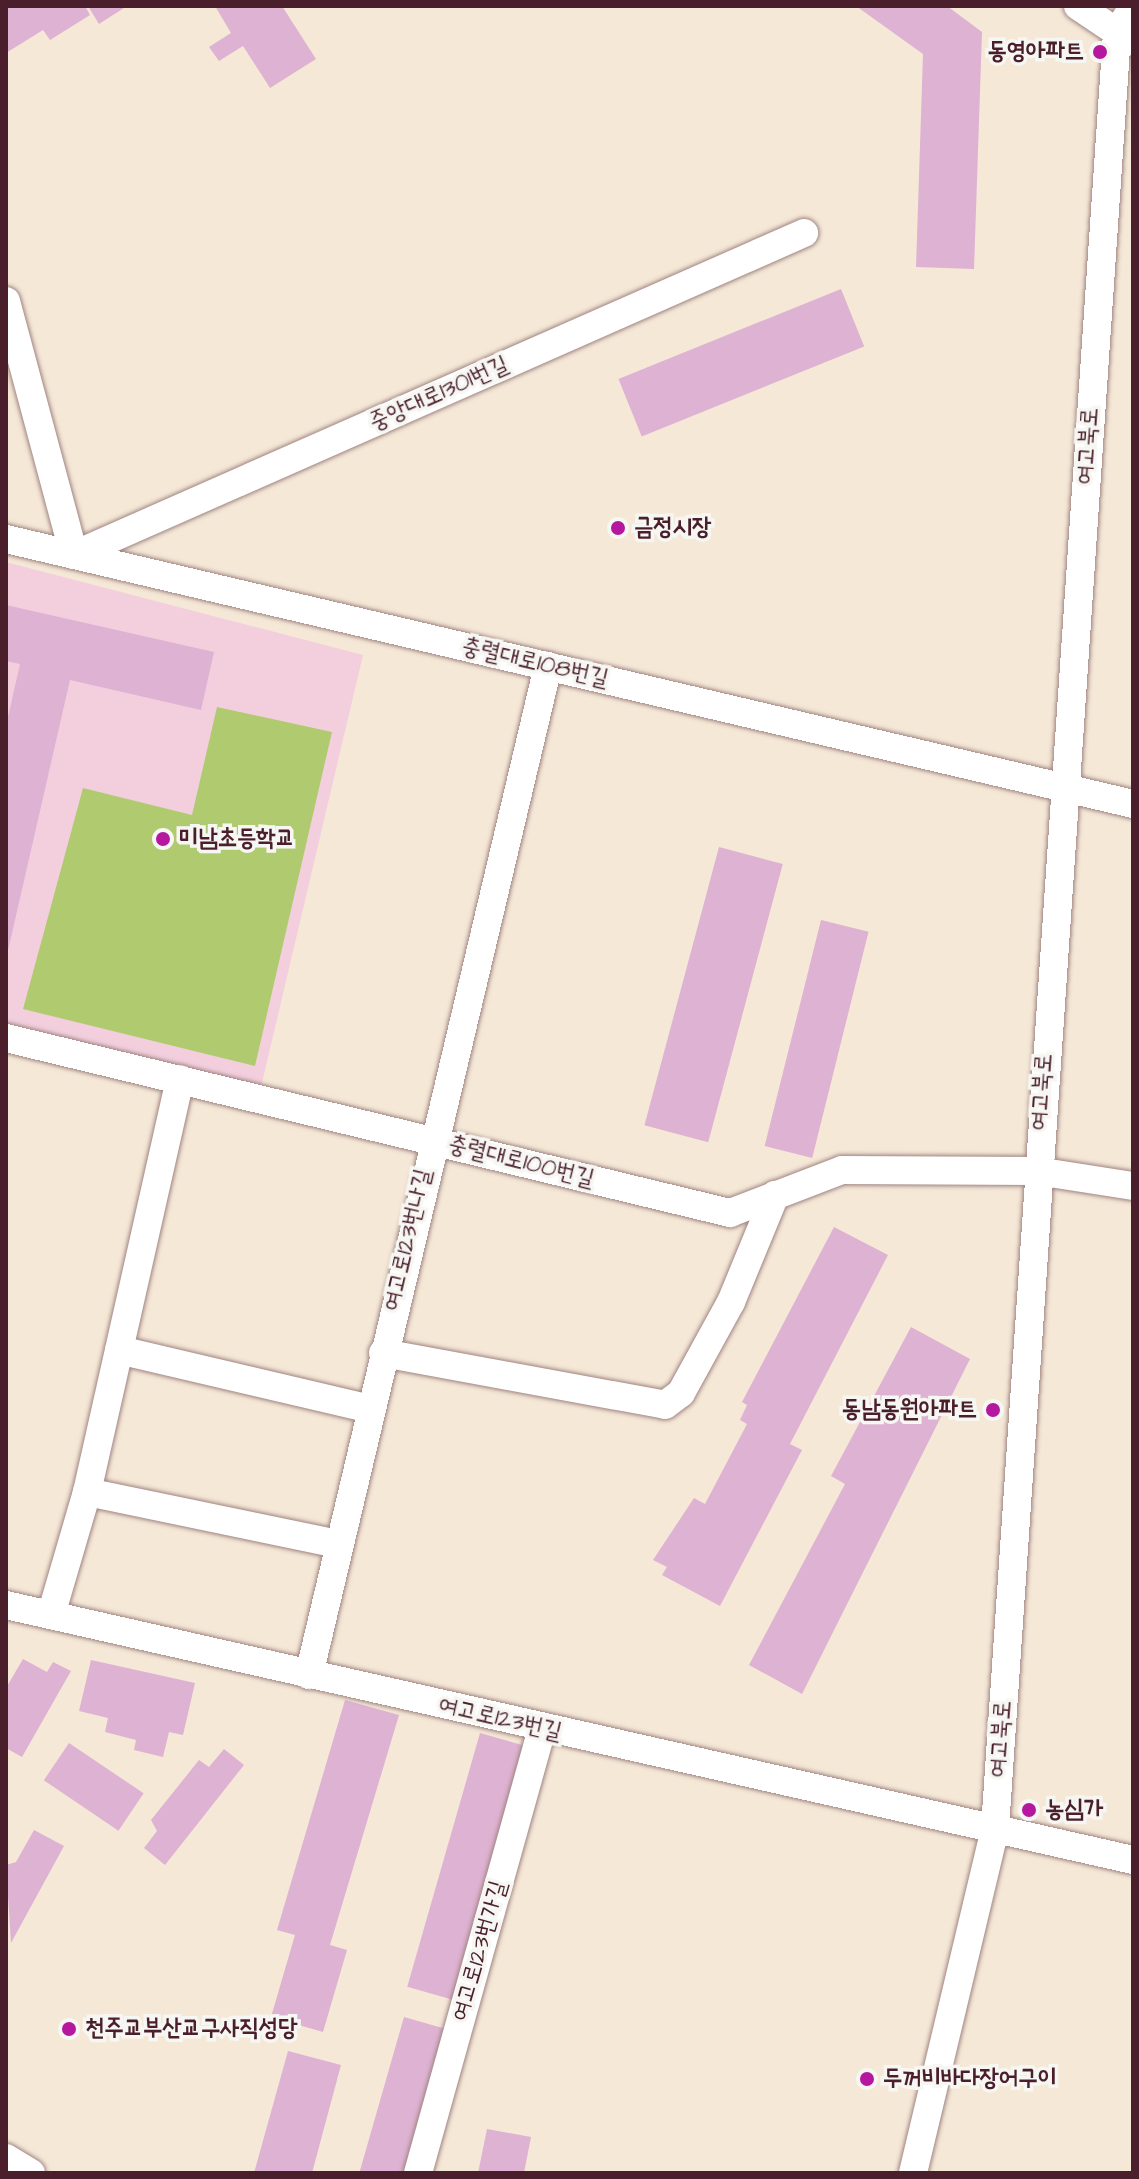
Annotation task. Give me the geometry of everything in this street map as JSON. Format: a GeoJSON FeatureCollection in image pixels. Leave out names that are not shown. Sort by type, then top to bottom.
{"type":"FeatureCollection","features":[{"type":"Feature","properties":{"kind":"street"},"geometry":{"type":"LineString","coordinates":[[1078,6],[1125,38]]}},
{"type":"Feature","properties":{"kind":"street","name":"여고북로"},"geometry":{"type":"LineString","coordinates":[[913,2173],[995,1828],[1064,787],[1125,38],[1133,7]]}},
{"type":"Feature","properties":{"kind":"street","name":"중앙대로1301번길"},"geometry":{"type":"LineString","coordinates":[[74,555],[804,233]]}},
{"type":"Feature","properties":{"kind":"street"},"geometry":{"type":"LineString","coordinates":[[6,301],[74,555]]}},
{"type":"Feature","properties":{"kind":"street","name":"충렬대로108번길"},"geometry":{"type":"LineString","coordinates":[[6,539],[1133,804]]}},
{"type":"Feature","properties":{"kind":"street","name":"여고로123번나길"},"geometry":{"type":"LineString","coordinates":[[309,1675],[431,1139],[548,666]]}},
{"type":"Feature","properties":{"kind":"street","name":"충렬대로100번길"},"geometry":{"type":"LineString","coordinates":[[6,1038],[730,1213],[842,1170],[1037,1171],[1133,1186]]}},
{"type":"Feature","properties":{"kind":"street"},"geometry":{"type":"LineString","coordinates":[[51,1615],[87,1492],[180,1079]]}},
{"type":"Feature","properties":{"kind":"street"},"geometry":{"type":"LineString","coordinates":[[383,1353],[665,1405],[681,1393],[731,1302],[775,1195]]}},
{"type":"Feature","properties":{"kind":"street"},"geometry":{"type":"LineString","coordinates":[[119,1350],[370,1409]]}},
{"type":"Feature","properties":{"kind":"street"},"geometry":{"type":"LineString","coordinates":[[87,1492],[339,1544]]}},
{"type":"Feature","properties":{"kind":"street","name":"여고로123번길"},"geometry":{"type":"LineString","coordinates":[[6,1605],[542,1729],[1133,1860]]}},
{"type":"Feature","properties":{"kind":"street","name":"여고로123번가길"},"geometry":{"type":"LineString","coordinates":[[418,2173],[542,1729]]}},
{"type":"Feature","properties":{"kind":"street"},"geometry":{"type":"LineString","coordinates":[[6,2158],[31,2173]]}},
{"type":"Feature","properties":{"kind":"shaded area","name":"미남초등학교"},"geometry":{"type":"Polygon","coordinates":[[[6,562],[363,655],[261,1087],[6,1023],[6,562]]]}},
{"type":"Feature","properties":{"kind":"green space"},"geometry":{"type":"Polygon","coordinates":[[[217,707],[332,732],[255,1066],[23,1009],[83,788],[192,815],[217,707]]]}},
{"type":"Feature","properties":{"kind":"building"},"geometry":{"type":"Polygon","coordinates":[[[6,6],[85,6],[90,15],[50,40],[43,30],[6,53],[6,6]]]}},
{"type":"Feature","properties":{"kind":"building"},"geometry":{"type":"Polygon","coordinates":[[[88,6],[127,6],[99,24],[88,6]]]}},
{"type":"Feature","properties":{"kind":"building"},"geometry":{"type":"Polygon","coordinates":[[[215,6],[282,6],[316,59],[270,88],[243,46],[219,61],[209,47],[231,33],[215,6]]]}},
{"type":"Feature","properties":{"kind":"building"},"geometry":{"type":"Polygon","coordinates":[[[856,6],[947,6],[982,32],[974,269],[916,267],[923,54],[856,6]]]}},
{"type":"Feature","properties":{"kind":"building"},"geometry":{"type":"Polygon","coordinates":[[[841,289],[864,346],[642,436],[618,379],[841,289]]]}},
{"type":"Feature","properties":{"kind":"building"},"geometry":{"type":"Polygon","coordinates":[[[6,605],[214,652],[201,710],[70,680],[7,955],[6,726],[20,664],[6,661],[6,605]]]}},
{"type":"Feature","properties":{"kind":"building"},"geometry":{"type":"Polygon","coordinates":[[[719,847],[783,864],[708,1142],[644,1125],[719,847]]]}},
{"type":"Feature","properties":{"kind":"building"},"geometry":{"type":"Polygon","coordinates":[[[821,920],[869,932],[812,1158],[765,1146],[821,920]]]}},
{"type":"Feature","properties":{"kind":"building"},"geometry":{"type":"Polygon","coordinates":[[[834,1227],[888,1255],[790,1444],[802,1450],[720,1606],[662,1575],[667,1567],[653,1560],[694,1498],[705,1504],[747,1424],[740,1420],[747,1405],[742,1402],[834,1227]]]}},
{"type":"Feature","properties":{"kind":"building"},"geometry":{"type":"Polygon","coordinates":[[[911,1327],[970,1359],[802,1694],[749,1665],[845,1484],[831,1476],[911,1327]]]}},
{"type":"Feature","properties":{"kind":"building"},"geometry":{"type":"Polygon","coordinates":[[[23,1659],[47,1672],[53,1662],[71,1671],[22,1757],[6,1748],[6,1688],[23,1659]]]}},
{"type":"Feature","properties":{"kind":"building"},"geometry":{"type":"Polygon","coordinates":[[[91,1660],[195,1683],[183,1735],[169,1732],[163,1757],[134,1750],[136,1740],[105,1732],[108,1718],[79,1711],[91,1660]]]}},
{"type":"Feature","properties":{"kind":"building"},"geometry":{"type":"Polygon","coordinates":[[[345,1700],[399,1715],[330,1945],[347,1950],[323,2032],[271,2017],[295,1935],[277,1930],[345,1700]]]}},
{"type":"Feature","properties":{"kind":"building"},"geometry":{"type":"Polygon","coordinates":[[[480,1733],[539,1750],[466,2004],[407,1987],[480,1733]]]}},
{"type":"Feature","properties":{"kind":"building"},"geometry":{"type":"Polygon","coordinates":[[[69,1743],[144,1793],[118,1831],[44,1780],[69,1743]]]}},
{"type":"Feature","properties":{"kind":"building"},"geometry":{"type":"Polygon","coordinates":[[[224,1749],[244,1765],[165,1865],[144,1848],[157,1831],[151,1820],[199,1760],[209,1767],[224,1749]]]}},
{"type":"Feature","properties":{"kind":"building"},"geometry":{"type":"Polygon","coordinates":[[[34,1830],[64,1846],[11,1943],[6,1865],[16,1862],[34,1830]]]}},
{"type":"Feature","properties":{"kind":"building"},"geometry":{"type":"Polygon","coordinates":[[[404,2017],[463,2034],[423,2173],[359,2173],[404,2017]]]}},
{"type":"Feature","properties":{"kind":"building"},"geometry":{"type":"Polygon","coordinates":[[[288,2051],[341,2065],[312,2173],[254,2173],[288,2051]]]}},
{"type":"Feature","properties":{"kind":"building"},"geometry":{"type":"Polygon","coordinates":[[[487,2129],[531,2137],[524,2173],[478,2173],[487,2129]]]}},
{"type":"Feature","properties":{"kind":"place","name":"동영아파트"},"geometry":{"type":"Point","coordinates":[1100,52]}},
{"type":"Feature","properties":{"kind":"place","name":"금정시장"},"geometry":{"type":"Point","coordinates":[618,528]}},
{"type":"Feature","properties":{"kind":"place","name":"미남초등학교"},"geometry":{"type":"Point","coordinates":[163,839]}},
{"type":"Feature","properties":{"kind":"place","name":"동남동원아파트"},"geometry":{"type":"Point","coordinates":[993,1410]}},
{"type":"Feature","properties":{"kind":"place","name":"농심가"},"geometry":{"type":"Point","coordinates":[1029,1810]}},
{"type":"Feature","properties":{"kind":"place","name":"천주교부산교구사직성당"},"geometry":{"type":"Point","coordinates":[69,2029]}},
{"type":"Feature","properties":{"kind":"place","name":"두꺼비바다장어구이"},"geometry":{"type":"Point","coordinates":[867,2079]}}]}
